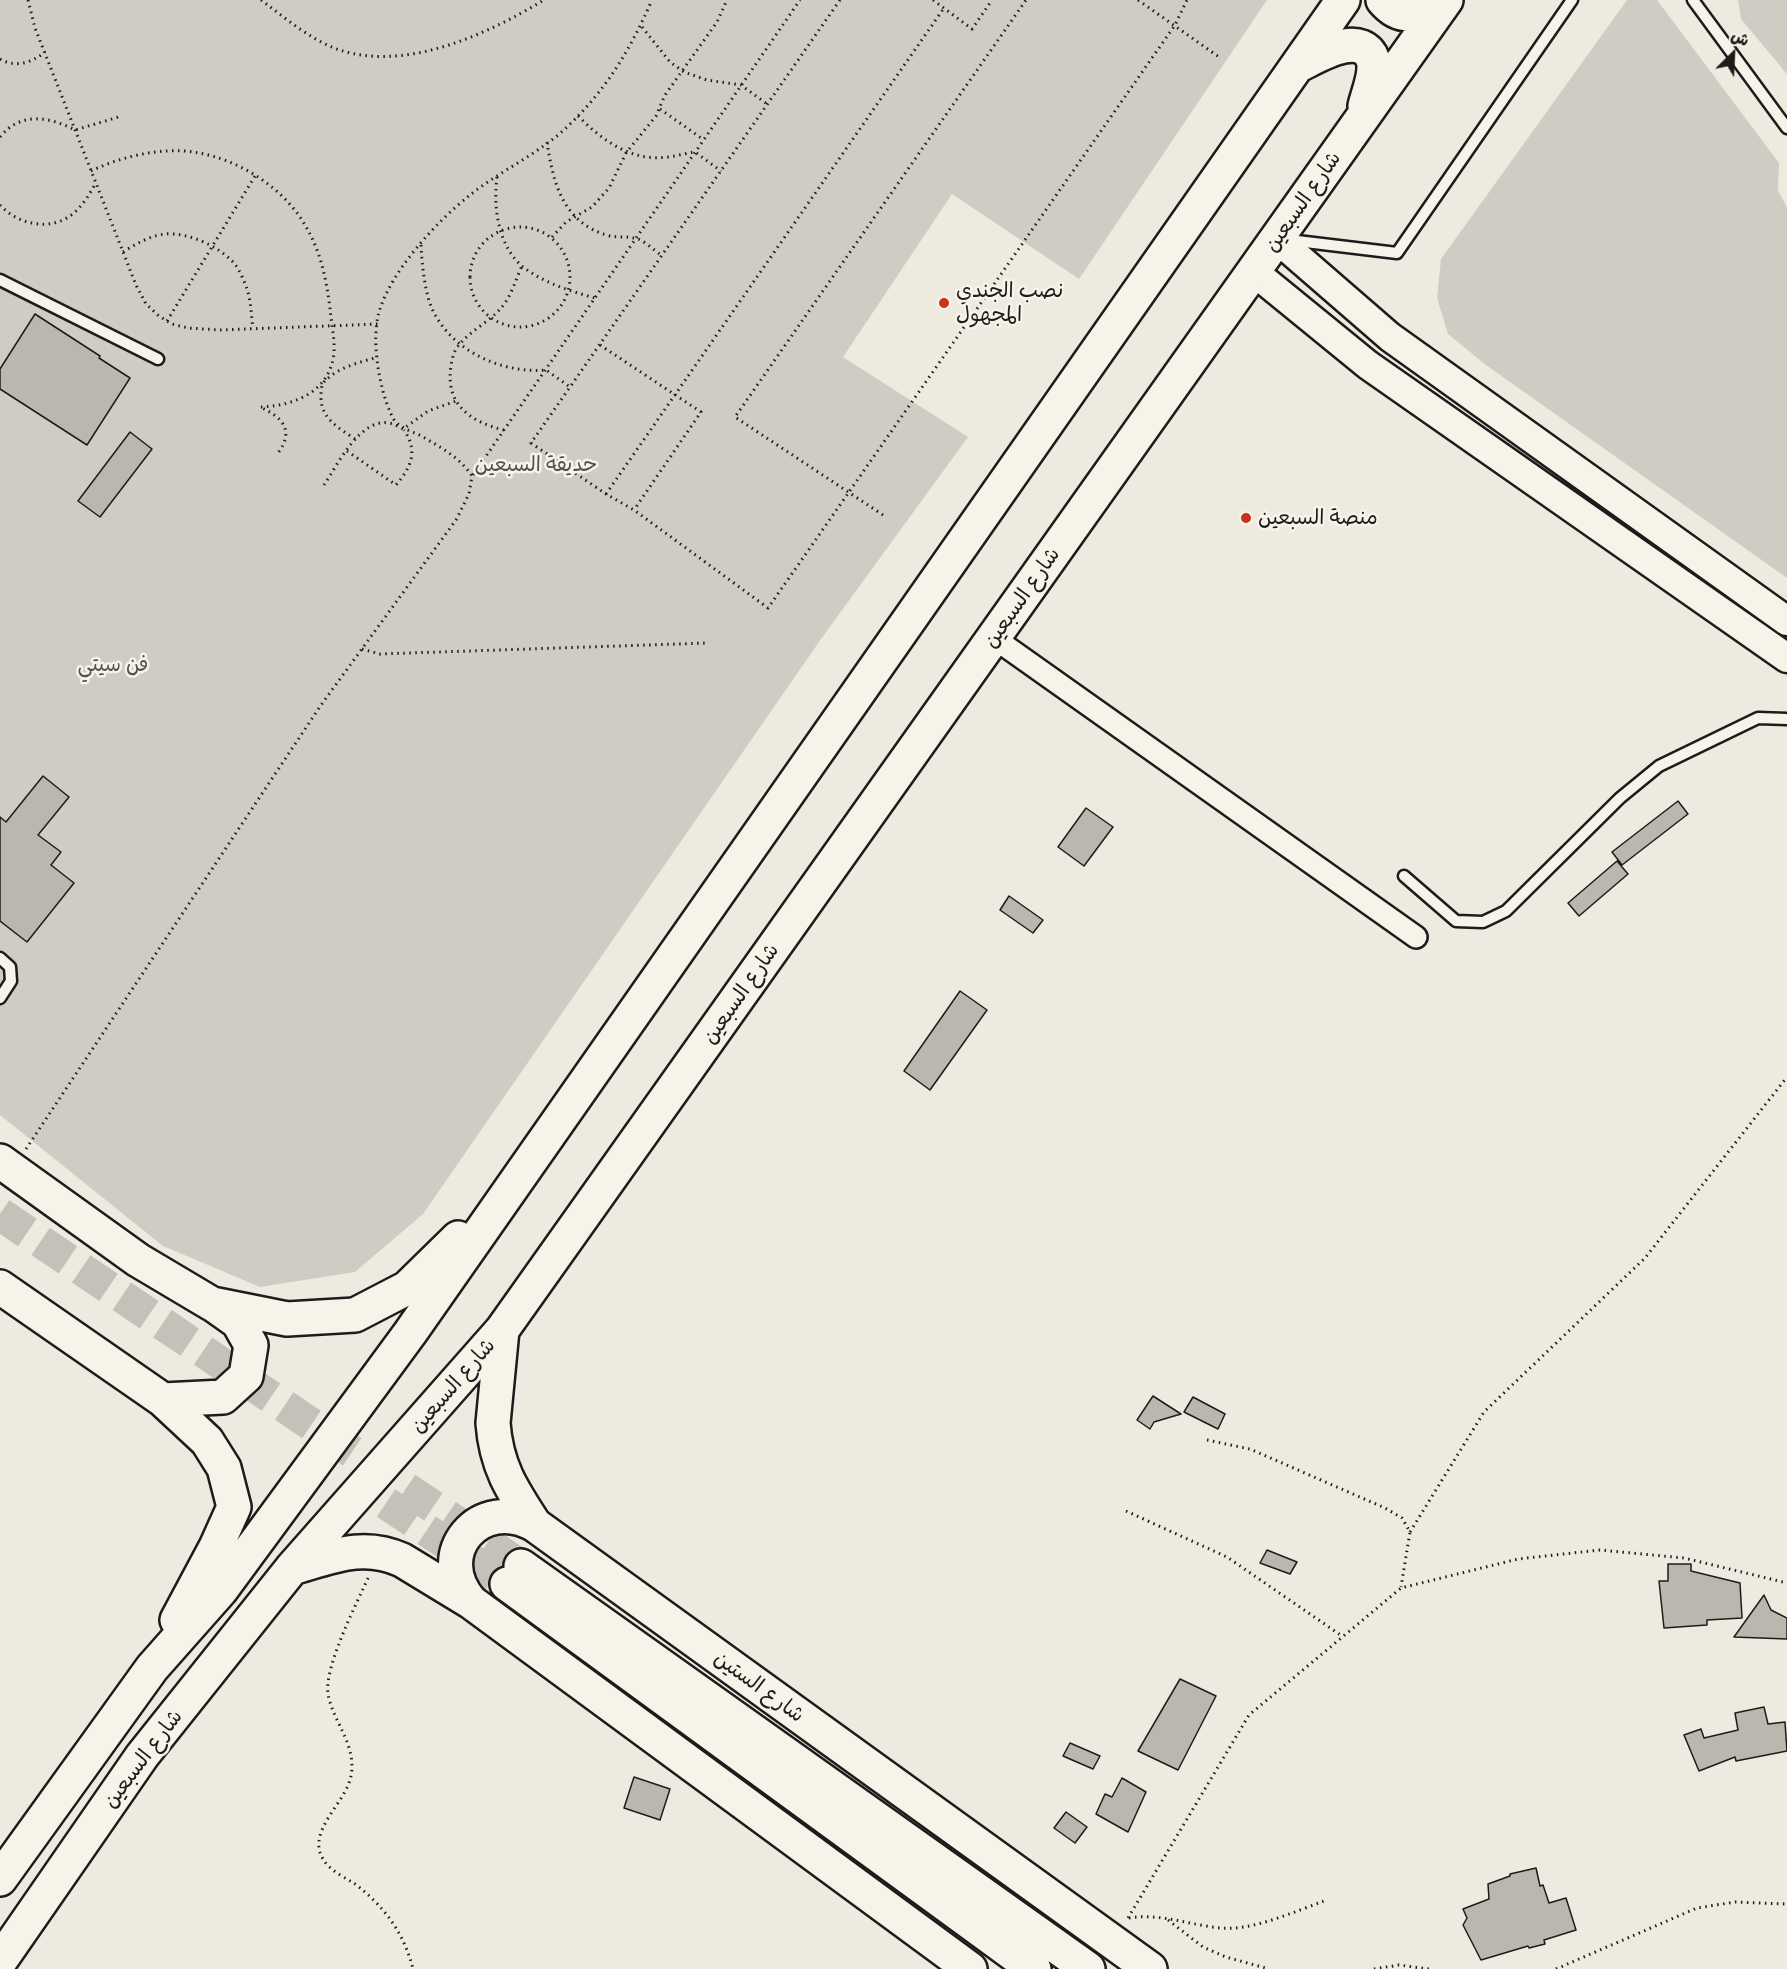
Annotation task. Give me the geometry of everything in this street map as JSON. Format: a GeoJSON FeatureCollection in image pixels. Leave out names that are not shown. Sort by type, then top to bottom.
{"type":"FeatureCollection","features":[{"type":"Feature","properties":{"kind":"main road"},"geometry":{"type":"LineString","coordinates":[[0,1879],[152,1668],[221,1590],[410,1333],[1343,0]]}},
{"type":"Feature","properties":{"kind":"main road"},"geometry":{"type":"LineString","coordinates":[[1383,0],[1388,6],[1402,13],[1419,14],[1445,0]]}},
{"type":"Feature","properties":{"kind":"main road","name":"شارع السبعين"},"geometry":{"type":"LineString","coordinates":[[0,1961],[142,1756],[292,1568],[502,1330],[1445,0]]}},
{"type":"Feature","properties":{"kind":"main road"},"geometry":{"type":"LineString","coordinates":[[1297,66],[1342,46],[1358,45],[1366,51],[1373,60],[1373,74],[1363,116]]}},
{"type":"Feature","properties":{"kind":"main road"},"geometry":{"type":"LineString","coordinates":[[5,1165],[138,1260],[238,1322],[251,1345],[246,1376],[223,1397],[163,1400]]}},
{"type":"Feature","properties":{"kind":"main road"},"geometry":{"type":"LineString","coordinates":[[212,1304],[288,1319],[355,1315],[407,1288],[518,1180]]}},
{"type":"Feature","properties":{"kind":"main road"},"geometry":{"type":"LineString","coordinates":[[0,1287],[163,1400],[207,1441],[224,1468],[234,1507],[216,1547],[152,1668]]}},
{"type":"Feature","properties":{"kind":"main road","name":"شارع الستين"},"geometry":{"type":"LineString","coordinates":[[502,1330],[493,1423],[494,1438],[499,1461],[508,1482],[535,1525],[1150,1969]]}},
{"type":"Feature","properties":{"kind":"main road"},"geometry":{"type":"LineString","coordinates":[[471,1602],[460,1587],[455,1569],[459,1545],[466,1534],[486,1519],[499,1516],[524,1519],[535,1525]]}},
{"type":"Feature","properties":{"kind":"main road"},"geometry":{"type":"LineString","coordinates":[[292,1568],[353,1551],[379,1551],[402,1560],[471,1602],[970,1969]]}},
{"type":"Feature","properties":{"kind":"main road","name":"شارع الستين"},"geometry":{"type":"LineString","coordinates":[[1034,1969],[514,1575],[1088,1969]]}},
{"type":"Feature","properties":{"kind":"street"},"geometry":{"type":"LineString","coordinates":[[1276,239],[1390,337],[1787,621]]}},
{"type":"Feature","properties":{"kind":"street"},"geometry":{"type":"LineString","coordinates":[[1254,272],[1368,365],[1787,658]]}},
{"type":"Feature","properties":{"kind":"street"},"geometry":{"type":"LineString","coordinates":[[994,638],[1416,937]]}},
{"type":"Feature","properties":{"kind":"lane"},"geometry":{"type":"LineString","coordinates":[[1276,239],[1397,253],[1572,0]]}},
{"type":"Feature","properties":{"kind":"lane"},"geometry":{"type":"LineString","coordinates":[[1693,0],[1787,128]]}},
{"type":"Feature","properties":{"kind":"lane"},"geometry":{"type":"LineString","coordinates":[[0,280],[158,359]]}},
{"type":"Feature","properties":{"kind":"lane"},"geometry":{"type":"LineString","coordinates":[[1404,876],[1456,921],[1483,922],[1506,910],[1620,798],[1659,766],[1758,718],[1787,719]]}},
{"type":"Feature","properties":{"kind":"lane"},"geometry":{"type":"LineString","coordinates":[[0,958],[10,966],[11,981],[0,998]]}},
{"type":"Feature","properties":{"kind":"path"},"geometry":{"type":"LineString","coordinates":[[28,0],[35,28],[123,252],[146,304],[167,321],[188,328],[220,330],[378,324]]}},
{"type":"Feature","properties":{"kind":"path"},"geometry":{"type":"LineString","coordinates":[[261,0],[307,33],[333,47],[355,54],[381,57],[436,49],[499,26],[544,0]]}},
{"type":"Feature","properties":{"kind":"path"},"geometry":{"type":"LineString","coordinates":[[346,452],[396,485],[407,470],[412,456],[411,442],[392,417],[384,395],[376,344],[379,313],[396,276],[441,221],[470,195],[565,129],[606,86],[631,47],[652,0]]}},
{"type":"Feature","properties":{"kind":"path"},"geometry":{"type":"LineString","coordinates":[[552,237],[566,222],[599,200],[609,188],[626,153],[649,126],[660,109],[665,95],[684,72],[717,22],[727,0]]}},
{"type":"Feature","properties":{"kind":"path"},"geometry":{"type":"LineString","coordinates":[[5,1165],[160,950],[321,705],[456,520],[469,494],[472,476],[800,0]]}},
{"type":"Feature","properties":{"kind":"path"},"geometry":{"type":"LineString","coordinates":[[840,0],[531,443],[606,495],[634,510],[768,608],[1175,25],[1187,0]]}},
{"type":"Feature","properties":{"kind":"path"},"geometry":{"type":"LineString","coordinates":[[933,0],[972,29],[992,0]]}},
{"type":"Feature","properties":{"kind":"path"},"geometry":{"type":"LineString","coordinates":[[883,514],[735,417],[1026,0]]}},
{"type":"Feature","properties":{"kind":"path"},"geometry":{"type":"LineString","coordinates":[[1138,0],[1219,57]]}},
{"type":"Feature","properties":{"kind":"path"},"geometry":{"type":"LineString","coordinates":[[606,495],[944,8]]}},
{"type":"Feature","properties":{"kind":"path"},"geometry":{"type":"LineString","coordinates":[[641,26],[670,62],[684,72],[707,80],[741,85],[767,104]]}},
{"type":"Feature","properties":{"kind":"path"},"geometry":{"type":"LineString","coordinates":[[0,59],[22,64],[36,59],[45,52]]}},
{"type":"Feature","properties":{"kind":"path"},"geometry":{"type":"LineString","coordinates":[[660,109],[704,140]]}},
{"type":"Feature","properties":{"kind":"path"},"geometry":{"type":"LineString","coordinates":[[0,137],[16,123],[40,118],[56,120],[75,130],[122,116]]}},
{"type":"Feature","properties":{"kind":"path"},"geometry":{"type":"LineString","coordinates":[[578,116],[594,132],[626,153],[668,157],[696,152],[721,171]]}},
{"type":"Feature","properties":{"kind":"path"},"geometry":{"type":"LineString","coordinates":[[547,142],[550,167],[558,194],[576,217],[585,225],[607,236],[637,238],[662,256]]}},
{"type":"Feature","properties":{"kind":"path"},"geometry":{"type":"LineString","coordinates":[[91,171],[111,161],[134,155],[184,151],[217,158],[255,176],[284,198],[315,243],[326,274],[334,352],[321,391],[321,403],[325,415],[336,427],[355,439]]}},
{"type":"Feature","properties":{"kind":"path"},"geometry":{"type":"LineString","coordinates":[[167,321],[255,176]]}},
{"type":"Feature","properties":{"kind":"path"},"geometry":{"type":"LineString","coordinates":[[497,176],[496,211],[501,232],[522,266],[553,285],[595,298]]}},
{"type":"Feature","properties":{"kind":"path"},"geometry":{"type":"LineString","coordinates":[[0,206],[21,221],[43,225],[61,221],[76,211],[96,182]]}},
{"type":"Feature","properties":{"kind":"path"},"geometry":{"type":"LineString","coordinates":[[510,228],[534,229],[552,237],[565,253],[571,282],[566,300],[551,318],[530,327],[508,326],[490,318],[476,302],[470,280],[474,256],[488,238],[501,232],[510,228]]}},
{"type":"Feature","properties":{"kind":"path"},"geometry":{"type":"LineString","coordinates":[[123,252],[138,242],[168,233],[199,240],[211,247],[234,263],[242,276],[247,288],[253,328]]}},
{"type":"Feature","properties":{"kind":"path"},"geometry":{"type":"LineString","coordinates":[[421,245],[429,302],[437,318],[459,344],[486,360],[504,367],[532,371],[546,370],[570,387]]}},
{"type":"Feature","properties":{"kind":"path"},"geometry":{"type":"LineString","coordinates":[[504,430],[471,419],[463,411],[452,392],[450,373],[454,352],[459,344],[502,308],[522,266]]}},
{"type":"Feature","properties":{"kind":"path"},"geometry":{"type":"LineString","coordinates":[[600,345],[701,412],[634,510]]}},
{"type":"Feature","properties":{"kind":"path"},"geometry":{"type":"LineString","coordinates":[[278,453],[283,447],[287,432],[275,414],[260,407],[290,404],[314,391],[341,370],[378,357]]}},
{"type":"Feature","properties":{"kind":"path"},"geometry":{"type":"LineString","coordinates":[[403,429],[428,411],[456,401]]}},
{"type":"Feature","properties":{"kind":"path"},"geometry":{"type":"LineString","coordinates":[[324,485],[361,431],[380,423],[390,423],[420,436],[464,463],[472,476]]}},
{"type":"Feature","properties":{"kind":"path"},"geometry":{"type":"LineString","coordinates":[[362,649],[380,654],[707,643]]}},
{"type":"Feature","properties":{"kind":"path"},"geometry":{"type":"LineString","coordinates":[[1401,1588],[1410,1532],[1485,1412],[1644,1258],[1787,1077]]}},
{"type":"Feature","properties":{"kind":"path"},"geometry":{"type":"LineString","coordinates":[[1207,1440],[1250,1449],[1385,1508],[1402,1518],[1410,1532]]}},
{"type":"Feature","properties":{"kind":"path"},"geometry":{"type":"LineString","coordinates":[[1126,1511],[1227,1557],[1342,1636]]}},
{"type":"Feature","properties":{"kind":"path"},"geometry":{"type":"LineString","coordinates":[[1128,1918],[1250,1715],[1401,1588],[1518,1559],[1600,1550],[1684,1558],[1787,1583]]}},
{"type":"Feature","properties":{"kind":"path"},"geometry":{"type":"LineString","coordinates":[[379,1551],[328,1675],[328,1697],[347,1740],[352,1765],[347,1789],[320,1833],[319,1849],[327,1864],[373,1899],[388,1915],[400,1933],[413,1969]]}},
{"type":"Feature","properties":{"kind":"path"},"geometry":{"type":"LineString","coordinates":[[1098,1933],[1110,1925],[1141,1916],[1234,1928],[1261,1922],[1327,1900]]}},
{"type":"Feature","properties":{"kind":"path"},"geometry":{"type":"LineString","coordinates":[[1556,1969],[1697,1908],[1735,1902],[1787,1904]]}},
{"type":"Feature","properties":{"kind":"path"},"geometry":{"type":"LineString","coordinates":[[1166,1919],[1203,1947],[1226,1957],[1269,1969]]}},
{"type":"Feature","properties":{"kind":"path"},"geometry":{"type":"LineString","coordinates":[[1374,1969],[1399,1965],[1430,1969]]}},
{"type":"Feature","properties":{"kind":"green space","name":"حديقة السبعين"},"geometry":{"type":"Polygon","coordinates":[[[0,0],[1267,0],[1079,279],[952,194],[843,357],[968,437],[821,639],[423,1214],[355,1272],[260,1287],[163,1246],[0,1115],[0,0]]]}},
{"type":"Feature","properties":{"kind":"green space"},"geometry":{"type":"Polygon","coordinates":[[[1627,0],[1657,0],[1779,163],[1778,190],[1787,208],[1787,578],[1486,365],[1448,334],[1437,298],[1441,259],[1627,0]]]}},
{"type":"Feature","properties":{"kind":"green space"},"geometry":{"type":"Polygon","coordinates":[[[1738,0],[1787,0],[1787,74],[1741,19],[1738,0]]]}},
{"type":"Feature","properties":{"kind":"building"},"geometry":{"type":"Polygon","coordinates":[[[35,314],[130,378],[87,445],[0,389],[0,369],[35,314]]]}},
{"type":"Feature","properties":{"kind":"building"},"geometry":{"type":"Polygon","coordinates":[[[130,432],[152,449],[100,517],[78,501],[130,432]]]}},
{"type":"Feature","properties":{"kind":"building"},"geometry":{"type":"Polygon","coordinates":[[[43,776],[69,797],[38,835],[61,852],[51,865],[74,883],[27,942],[0,921],[0,817],[6,822],[43,776]]]}},
{"type":"Feature","properties":{"kind":"building"},"geometry":{"type":"Polygon","coordinates":[[[1678,801],[1688,814],[1622,865],[1612,852],[1678,801]]]}},
{"type":"Feature","properties":{"kind":"building"},"geometry":{"type":"Polygon","coordinates":[[[1086,808],[1113,827],[1084,866],[1058,847],[1086,808]]]}},
{"type":"Feature","properties":{"kind":"building"},"geometry":{"type":"Polygon","coordinates":[[[1617,861],[1628,874],[1579,916],[1568,903],[1617,861]]]}},
{"type":"Feature","properties":{"kind":"building"},"geometry":{"type":"Polygon","coordinates":[[[1009,896],[1043,920],[1033,933],[1000,910],[1009,896]]]}},
{"type":"Feature","properties":{"kind":"building"},"geometry":{"type":"Polygon","coordinates":[[[960,991],[987,1010],[930,1090],[904,1071],[960,991]]]}},
{"type":"Feature","properties":{"kind":"building"},"geometry":{"type":"Polygon","coordinates":[[[1153,1396],[1181,1414],[1154,1422],[1150,1429],[1137,1420],[1153,1396]]]}},
{"type":"Feature","properties":{"kind":"building"},"geometry":{"type":"Polygon","coordinates":[[[1193,1397],[1225,1414],[1218,1429],[1184,1412],[1193,1397]]]}},
{"type":"Feature","properties":{"kind":"building"},"geometry":{"type":"Polygon","coordinates":[[[1267,1550],[1297,1562],[1290,1574],[1260,1563],[1267,1550]]]}},
{"type":"Feature","properties":{"kind":"building"},"geometry":{"type":"Polygon","coordinates":[[[1668,1564],[1691,1564],[1691,1571],[1740,1583],[1742,1618],[1707,1620],[1707,1625],[1664,1628],[1659,1581],[1668,1581],[1668,1564]]]}},
{"type":"Feature","properties":{"kind":"building"},"geometry":{"type":"Polygon","coordinates":[[[1764,1595],[1771,1610],[1787,1618],[1787,1639],[1734,1637],[1764,1595]]]}},
{"type":"Feature","properties":{"kind":"building"},"geometry":{"type":"Polygon","coordinates":[[[1180,1679],[1216,1696],[1178,1770],[1138,1751],[1180,1679]]]}},
{"type":"Feature","properties":{"kind":"building"},"geometry":{"type":"Polygon","coordinates":[[[1764,1707],[1768,1724],[1785,1722],[1787,1751],[1736,1761],[1735,1757],[1699,1771],[1684,1735],[1701,1729],[1704,1738],[1738,1730],[1735,1713],[1764,1707]]]}},
{"type":"Feature","properties":{"kind":"building"},"geometry":{"type":"Polygon","coordinates":[[[1070,1743],[1100,1756],[1093,1769],[1063,1756],[1070,1743]]]}},
{"type":"Feature","properties":{"kind":"building"},"geometry":{"type":"Polygon","coordinates":[[[634,1777],[670,1789],[660,1820],[624,1808],[634,1777]]]}},
{"type":"Feature","properties":{"kind":"building"},"geometry":{"type":"Polygon","coordinates":[[[1122,1778],[1146,1792],[1128,1832],[1096,1814],[1105,1794],[1112,1797],[1122,1778]]]}},
{"type":"Feature","properties":{"kind":"building"},"geometry":{"type":"Polygon","coordinates":[[[1066,1812],[1087,1827],[1075,1843],[1054,1828],[1066,1812]]]}},
{"type":"Feature","properties":{"kind":"building"},"geometry":{"type":"Polygon","coordinates":[[[1536,1868],[1540,1886],[1543,1885],[1549,1903],[1566,1898],[1576,1930],[1544,1940],[1545,1944],[1529,1948],[1528,1946],[1481,1960],[1463,1925],[1467,1918],[1463,1909],[1489,1899],[1488,1884],[1510,1876],[1510,1874],[1536,1868]]]}},
{"type":"Feature","properties":{"kind":"tunnel"},"geometry":{"type":"LineString","coordinates":[[0,1214],[521,1566]]}},
{"type":"Feature","properties":{"kind":"tunnel"},"geometry":{"type":"LineString","coordinates":[[386,1503],[507,1584]]}},
{"type":"Feature","properties":{"kind":"place","name":"نصب الجندي المجهول"},"geometry":{"type":"Point","coordinates":[944,303]}},
{"type":"Feature","properties":{"kind":"place","name":"منصة السبعين"},"geometry":{"type":"Point","coordinates":[1246,518]}},
{"type":"Feature","properties":{"kind":"park label","name":"فن سيتي"},"geometry":{"type":"Point","coordinates":[113,665]}}]}
